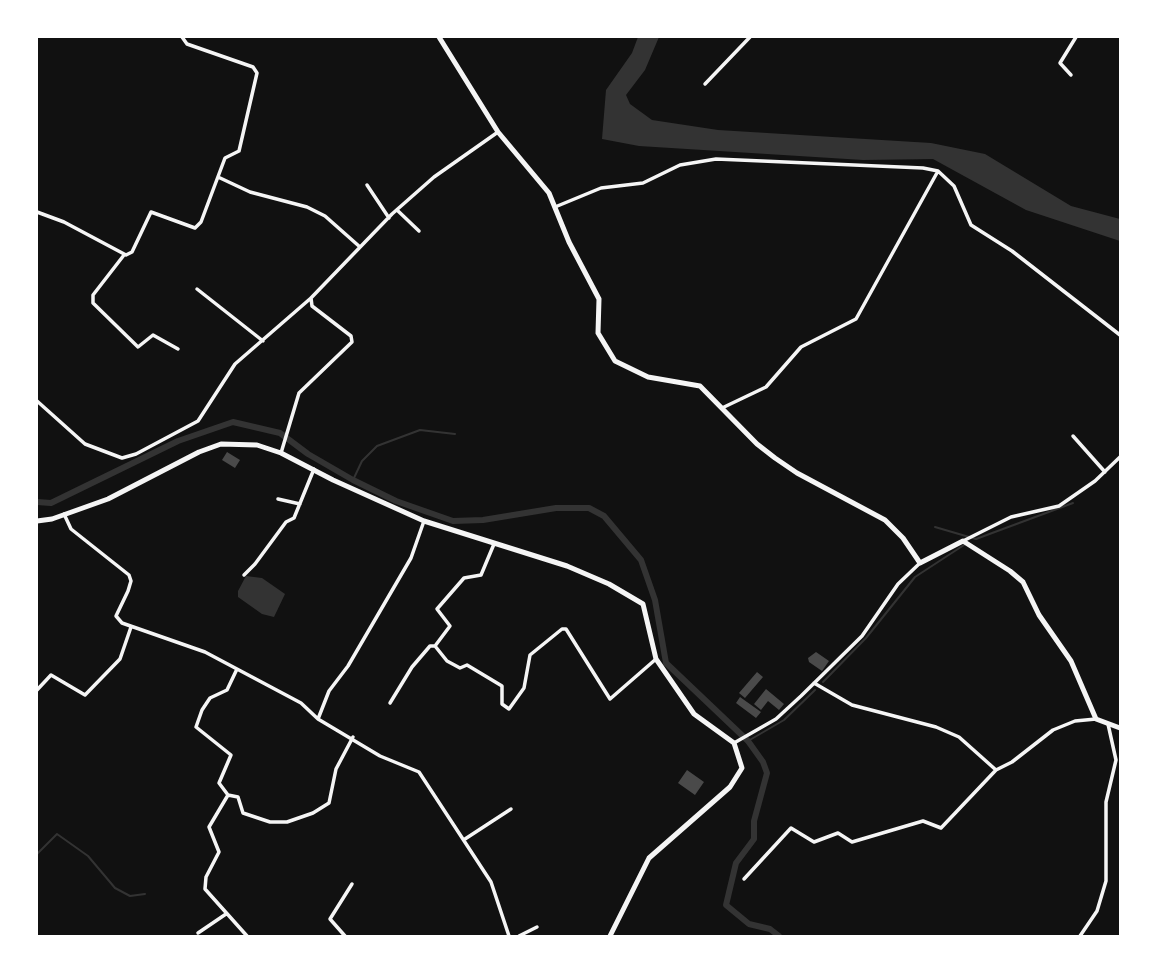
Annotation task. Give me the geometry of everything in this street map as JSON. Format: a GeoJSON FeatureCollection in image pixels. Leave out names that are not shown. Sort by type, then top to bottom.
{"type":"FeatureCollection","features":[{"type":"Feature","properties":{"kind":"main road"},"geometry":{"type":"LineString","coordinates":[[439,37],[498,132],[549,193],[598,299],[598,333],[615,361],[648,377],[700,387],[757,444],[797,473],[885,520],[903,538],[920,563],[966,541],[1023,582],[1040,615],[1071,662],[1097,719],[1120,728]]}},
{"type":"Feature","properties":{"kind":"main road"},"geometry":{"type":"LineString","coordinates":[[37,521],[108,499],[199,452],[221,444],[257,445],[283,449],[314,469],[424,521],[567,566],[643,604],[649,619],[656,659],[694,714],[737,742],[743,762],[736,779],[649,858],[610,936]]}},
{"type":"Feature","properties":{"kind":"street"},"geometry":{"type":"LineString","coordinates":[[178,349],[153,335],[138,348],[93,303],[93,295],[124,255],[132,252],[151,212],[195,228],[207,209],[225,158],[239,151],[257,73],[253,67],[187,44],[182,37]]}},
{"type":"Feature","properties":{"kind":"street"},"geometry":{"type":"LineString","coordinates":[[705,83],[750,37]]}},
{"type":"Feature","properties":{"kind":"street"},"geometry":{"type":"LineString","coordinates":[[1071,75],[1060,62],[1076,37]]}},
{"type":"Feature","properties":{"kind":"street"},"geometry":{"type":"LineString","coordinates":[[37,401],[85,444],[122,458],[136,454],[198,421],[235,365],[311,298],[388,218],[434,177],[498,132]]}},
{"type":"Feature","properties":{"kind":"street"},"geometry":{"type":"LineString","coordinates":[[554,208],[601,188],[643,183],[680,165],[716,159],[901,166],[938,171],[954,186],[971,225],[1012,251],[1120,335]]}},
{"type":"Feature","properties":{"kind":"street"},"geometry":{"type":"LineString","coordinates":[[722,408],[766,387],[800,347],[856,319],[938,171]]}},
{"type":"Feature","properties":{"kind":"street"},"geometry":{"type":"LineString","coordinates":[[218,177],[250,192],[307,207],[326,216],[360,247]]}},
{"type":"Feature","properties":{"kind":"street"},"geometry":{"type":"LineString","coordinates":[[367,185],[388,218]]}},
{"type":"Feature","properties":{"kind":"street"},"geometry":{"type":"LineString","coordinates":[[397,210],[419,232]]}},
{"type":"Feature","properties":{"kind":"street"},"geometry":{"type":"LineString","coordinates":[[37,212],[64,222],[124,255]]}},
{"type":"Feature","properties":{"kind":"street"},"geometry":{"type":"LineString","coordinates":[[197,289],[263,341]]}},
{"type":"Feature","properties":{"kind":"street"},"geometry":{"type":"LineString","coordinates":[[283,449],[299,393],[352,342],[351,336],[312,306],[311,298]]}},
{"type":"Feature","properties":{"kind":"street"},"geometry":{"type":"LineString","coordinates":[[1073,436],[1105,472]]}},
{"type":"Feature","properties":{"kind":"street"},"geometry":{"type":"LineString","coordinates":[[966,541],[1011,517],[1059,506],[1105,472],[1120,457]]}},
{"type":"Feature","properties":{"kind":"street"},"geometry":{"type":"LineString","coordinates":[[244,575],[256,564],[286,522],[295,517],[314,469]]}},
{"type":"Feature","properties":{"kind":"street"},"geometry":{"type":"LineString","coordinates":[[278,499],[300,504]]}},
{"type":"Feature","properties":{"kind":"street"},"geometry":{"type":"LineString","coordinates":[[64,514],[71,530],[129,575],[128,591],[116,616],[122,623],[205,652],[301,703],[318,719],[380,755],[419,772],[491,882],[509,936]]}},
{"type":"Feature","properties":{"kind":"street"},"geometry":{"type":"LineString","coordinates":[[318,719],[329,691],[348,666],[411,558],[424,521]]}},
{"type":"Feature","properties":{"kind":"street"},"geometry":{"type":"LineString","coordinates":[[390,703],[426,649],[435,646],[450,626],[437,609],[464,578],[481,575],[494,544]]}},
{"type":"Feature","properties":{"kind":"street"},"geometry":{"type":"LineString","coordinates":[[737,742],[776,719],[862,636],[898,584],[920,563]]}},
{"type":"Feature","properties":{"kind":"street"},"geometry":{"type":"LineString","coordinates":[[37,690],[51,675],[85,695],[120,659],[131,627]]}},
{"type":"Feature","properties":{"kind":"street"},"geometry":{"type":"LineString","coordinates":[[435,646],[447,661],[460,668],[467,665],[502,686],[502,704],[509,709],[524,688],[530,654],[562,629],[566,629],[610,699],[656,659]]}},
{"type":"Feature","properties":{"kind":"street"},"geometry":{"type":"LineString","coordinates":[[237,669],[226,691],[210,698],[196,720],[196,727],[232,755],[219,783],[228,795],[238,797],[243,813],[270,822],[287,822],[313,813],[329,803],[336,769],[352,737]]}},
{"type":"Feature","properties":{"kind":"street"},"geometry":{"type":"LineString","coordinates":[[814,682],[852,705],[936,727],[958,737],[996,770]]}},
{"type":"Feature","properties":{"kind":"street"},"geometry":{"type":"LineString","coordinates":[[744,879],[792,828],[814,842],[838,833],[852,842],[923,821],[941,828],[996,770],[1012,762],[1053,730],[1075,721],[1097,719]]}},
{"type":"Feature","properties":{"kind":"street"},"geometry":{"type":"LineString","coordinates":[[1080,936],[1097,911],[1107,881],[1106,802],[1116,760],[1108,724]]}},
{"type":"Feature","properties":{"kind":"street"},"geometry":{"type":"LineString","coordinates":[[228,795],[209,827],[219,852],[204,885],[247,936]]}},
{"type":"Feature","properties":{"kind":"street"},"geometry":{"type":"LineString","coordinates":[[465,839],[511,809]]}},
{"type":"Feature","properties":{"kind":"street"},"geometry":{"type":"LineString","coordinates":[[345,936],[330,919],[352,884]]}},
{"type":"Feature","properties":{"kind":"street"},"geometry":{"type":"LineString","coordinates":[[198,933],[226,914]]}},
{"type":"Feature","properties":{"kind":"street"},"geometry":{"type":"LineString","coordinates":[[519,936],[537,927]]}},
{"type":"Feature","properties":{"kind":"shaded area"},"geometry":{"type":"Polygon","coordinates":[[[638,37],[659,37],[645,70],[626,95],[630,104],[652,120],[718,130],[931,143],[985,154],[1071,206],[1120,219],[1120,241],[1026,210],[933,159],[863,160],[639,146],[602,139],[606,90],[632,53],[638,37]]]}},
{"type":"Feature","properties":{"kind":"shaded area"},"geometry":{"type":"Polygon","coordinates":[[[246,576],[262,578],[285,594],[274,617],[262,614],[238,597],[238,591],[246,576]]]}},
{"type":"Feature","properties":{"kind":"building"},"geometry":{"type":"Polygon","coordinates":[[[227,452],[240,460],[235,468],[222,460],[227,452]]]}},
{"type":"Feature","properties":{"kind":"building"},"geometry":{"type":"Polygon","coordinates":[[[816,652],[829,661],[822,671],[809,662],[808,658],[816,652]]]}},
{"type":"Feature","properties":{"kind":"building"},"geometry":{"type":"Polygon","coordinates":[[[757,672],[763,677],[745,698],[739,693],[757,672]]]}},
{"type":"Feature","properties":{"kind":"building"},"geometry":{"type":"Polygon","coordinates":[[[766,689],[784,704],[779,710],[768,701],[761,710],[754,704],[766,689]]]}},
{"type":"Feature","properties":{"kind":"building"},"geometry":{"type":"Polygon","coordinates":[[[740,697],[761,712],[756,718],[736,703],[740,697]]]}},
{"type":"Feature","properties":{"kind":"building"},"geometry":{"type":"Polygon","coordinates":[[[687,770],[704,782],[695,795],[678,783],[687,770]]]}},
{"type":"Feature","properties":{"kind":"waterway"},"geometry":{"type":"LineString","coordinates":[[37,502],[51,503],[178,441],[233,422],[280,433],[308,454],[353,480],[396,501],[453,521],[483,520],[556,508],[589,508],[604,516],[641,560],[655,600],[666,663],[748,741],[763,762],[767,773],[754,821],[754,839],[736,863],[726,905],[749,924],[770,929],[779,936]]}},
{"type":"Feature","properties":{"kind":"waterway"},"geometry":{"type":"LineString","coordinates":[[353,480],[362,461],[377,446],[420,430],[455,434]]}},
{"type":"Feature","properties":{"kind":"waterway"},"geometry":{"type":"LineString","coordinates":[[935,527],[976,539],[1073,503]]}},
{"type":"Feature","properties":{"kind":"waterway"},"geometry":{"type":"LineString","coordinates":[[823,682],[866,638],[915,577],[964,545]]}},
{"type":"Feature","properties":{"kind":"waterway"},"geometry":{"type":"LineString","coordinates":[[748,741],[784,720],[815,690]]}},
{"type":"Feature","properties":{"kind":"waterway"},"geometry":{"type":"LineString","coordinates":[[37,854],[57,834],[88,856],[115,888],[130,896],[145,894]]}}]}
